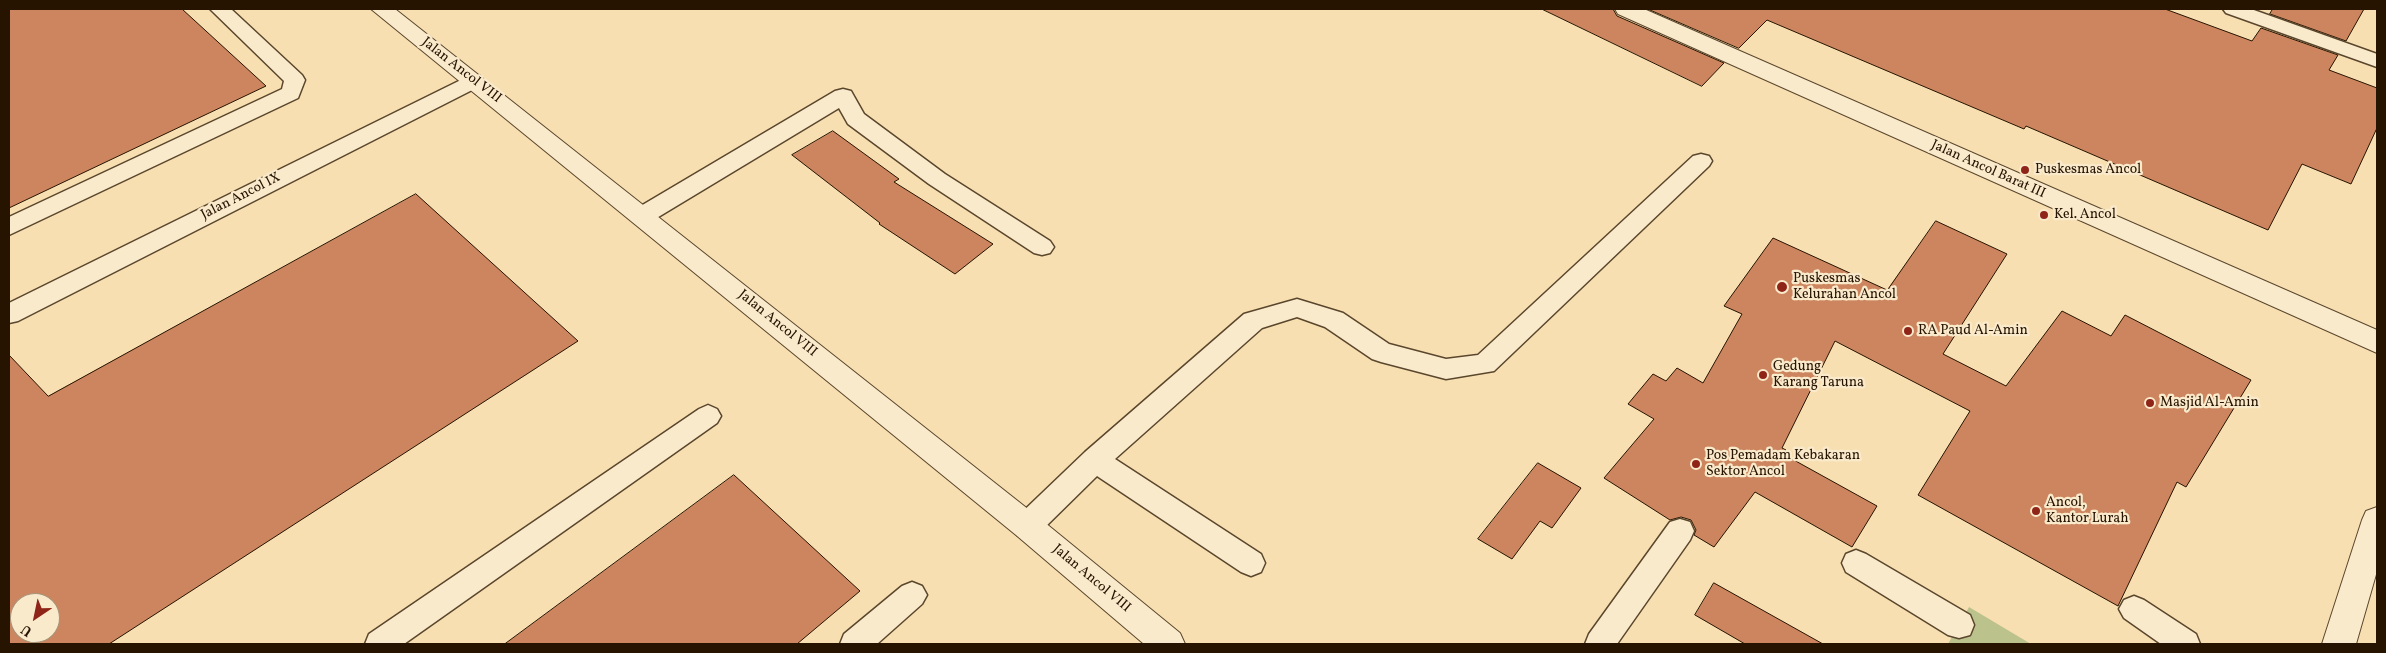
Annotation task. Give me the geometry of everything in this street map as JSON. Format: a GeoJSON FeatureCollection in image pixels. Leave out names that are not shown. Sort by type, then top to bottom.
{"type":"FeatureCollection","features":[{"type":"Feature","properties":{"kind":"street","name":"Jalan Ancol VIII"},"geometry":{"type":"LineString","coordinates":[[382,9],[1027,526],[1168,644]]}},
{"type":"Feature","properties":{"kind":"street","name":"Jalan Ancol Barat III"},"geometry":{"type":"LineString","coordinates":[[1626,9],[2377,342]]}},
{"type":"Feature","properties":{"kind":"street"},"geometry":{"type":"LineString","coordinates":[[2338,644],[2377,520]]}},
{"type":"Feature","properties":{"kind":"lane"},"geometry":{"type":"LineString","coordinates":[[9,227],[291,93],[295,80],[220,9]]}},
{"type":"Feature","properties":{"kind":"lane"},"geometry":{"type":"LineString","coordinates":[[2233,9],[2377,61]]}},
{"type":"Feature","properties":{"kind":"lane","name":"Jalan Ancol IX"},"geometry":{"type":"LineString","coordinates":[[9,314],[473,81]]}},
{"type":"Feature","properties":{"kind":"lane"},"geometry":{"type":"LineString","coordinates":[[642,216],[843,96],[856,119],[937,179],[1042,247]]}},
{"type":"Feature","properties":{"kind":"lane"},"geometry":{"type":"LineString","coordinates":[[1027,526],[1095,460],[1253,322],[1297,308],[1334,320],[1381,352],[1446,369],[1485,364],[1702,161]]}},
{"type":"Feature","properties":{"kind":"lane"},"geometry":{"type":"LineString","coordinates":[[380,644],[708,416]]}},
{"type":"Feature","properties":{"kind":"lane"},"geometry":{"type":"LineString","coordinates":[[1095,460],[1251,563]]}},
{"type":"Feature","properties":{"kind":"lane"},"geometry":{"type":"LineString","coordinates":[[1600,644],[1680,531]]}},
{"type":"Feature","properties":{"kind":"lane"},"geometry":{"type":"LineString","coordinates":[[1856,562],[1959,625]]}},
{"type":"Feature","properties":{"kind":"lane"},"geometry":{"type":"LineString","coordinates":[[855,644],[912,595]]}},
{"type":"Feature","properties":{"kind":"lane"},"geometry":{"type":"LineString","coordinates":[[2134,609],[2185,644]]}},
{"type":"Feature","properties":{"kind":"green space"},"geometry":{"type":"Polygon","coordinates":[[[1969,607],[2031,644],[1948,644],[1969,607]]]}},
{"type":"Feature","properties":{"kind":"building"},"geometry":{"type":"Polygon","coordinates":[[[9,9],[182,9],[266,86],[9,208],[9,9]]]}},
{"type":"Feature","properties":{"kind":"building"},"geometry":{"type":"Polygon","coordinates":[[[1542,9],[1613,9],[1617,16],[1724,63],[1702,86],[1542,9]]]}},
{"type":"Feature","properties":{"kind":"building"},"geometry":{"type":"Polygon","coordinates":[[[1648,9],[2165,9],[2252,41],[2261,28],[2338,55],[2329,70],[2377,88],[2377,128],[2351,184],[2302,164],[2268,230],[2026,126],[2024,129],[1767,20],[1739,48],[1648,9]]]}},
{"type":"Feature","properties":{"kind":"building"},"geometry":{"type":"Polygon","coordinates":[[[2273,9],[2364,9],[2346,41],[2270,14],[2273,9]]]}},
{"type":"Feature","properties":{"kind":"building"},"geometry":{"type":"Polygon","coordinates":[[[833,131],[899,179],[894,182],[993,244],[955,274],[879,224],[792,155],[833,131]]]}},
{"type":"Feature","properties":{"kind":"building"},"geometry":{"type":"Polygon","coordinates":[[[416,194],[578,341],[109,644],[9,644],[9,355],[48,396],[416,194]]]}},
{"type":"Feature","properties":{"kind":"building"},"geometry":{"type":"Polygon","coordinates":[[[1936,221],[2007,254],[1943,354],[2006,386],[2062,311],[2111,336],[2125,315],[2251,380],[2186,487],[2177,482],[2118,606],[1918,495],[1970,411],[1835,341],[1782,448],[1786,450],[1783,454],[1877,506],[1852,547],[1755,492],[1714,547],[1694,535],[1696,530],[1691,520],[1681,517],[1670,520],[1604,478],[1654,419],[1628,404],[1653,374],[1666,381],[1677,368],[1703,383],[1742,314],[1724,306],[1773,238],[1887,290],[1936,221]]]}},
{"type":"Feature","properties":{"kind":"building"},"geometry":{"type":"Polygon","coordinates":[[[1538,463],[1581,488],[1552,528],[1540,521],[1512,559],[1478,539],[1538,463]]]}},
{"type":"Feature","properties":{"kind":"building"},"geometry":{"type":"Polygon","coordinates":[[[734,475],[860,591],[797,644],[505,644],[734,475]]]}},
{"type":"Feature","properties":{"kind":"building"},"geometry":{"type":"Polygon","coordinates":[[[1714,583],[1823,644],[1745,644],[1695,615],[1714,583]]]}},
{"type":"Feature","properties":{"kind":"place","name":"Puskesmas Ancol"},"geometry":{"type":"Point","coordinates":[2025,170]}},
{"type":"Feature","properties":{"kind":"place","name":"Kel. Ancol"},"geometry":{"type":"Point","coordinates":[2044,215]}},
{"type":"Feature","properties":{"kind":"place","name":"Puskesmas Kelurahan Ancol"},"geometry":{"type":"Point","coordinates":[1782,287]}},
{"type":"Feature","properties":{"kind":"place","name":"RA Paud Al-Amin"},"geometry":{"type":"Point","coordinates":[1908,331]}},
{"type":"Feature","properties":{"kind":"place","name":"Gedung Karang Taruna"},"geometry":{"type":"Point","coordinates":[1763,375]}},
{"type":"Feature","properties":{"kind":"place","name":"Masjid Al-Amin"},"geometry":{"type":"Point","coordinates":[2150,403]}},
{"type":"Feature","properties":{"kind":"place","name":"Pos Pemadam Kebakaran Sektor Ancol"},"geometry":{"type":"Point","coordinates":[1696,464]}},
{"type":"Feature","properties":{"kind":"place","name":"Ancol, Kantor Lurah"},"geometry":{"type":"Point","coordinates":[2036,511]}}]}
